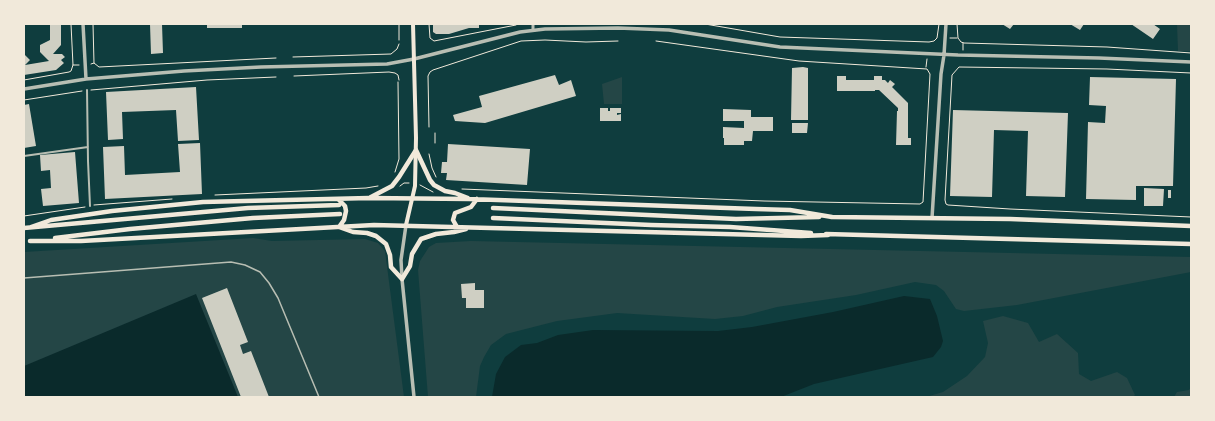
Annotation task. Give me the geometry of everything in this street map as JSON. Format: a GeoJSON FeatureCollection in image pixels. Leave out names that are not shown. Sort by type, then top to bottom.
{"type":"FeatureCollection","features":[{"type":"Feature","properties":{"kind":"main road"},"geometry":{"type":"LineString","coordinates":[[406,225],[415,186],[416,150],[413,24]]}},
{"type":"Feature","properties":{"kind":"main road"},"geometry":{"type":"LineString","coordinates":[[369,198],[392,186],[416,150]]}},
{"type":"Feature","properties":{"kind":"main road"},"geometry":{"type":"LineString","coordinates":[[416,150],[430,180],[434,185],[445,191],[455,193],[469,199]]}},
{"type":"Feature","properties":{"kind":"main road"},"geometry":{"type":"LineString","coordinates":[[31,228],[51,220],[112,211],[203,202],[369,198],[477,199],[783,210],[832,217]]}},
{"type":"Feature","properties":{"kind":"main road"},"geometry":{"type":"LineString","coordinates":[[338,199],[345,206],[346,211],[344,220],[340,227]]}},
{"type":"Feature","properties":{"kind":"main road"},"geometry":{"type":"LineString","coordinates":[[457,227],[453,220],[455,212],[471,207],[477,199]]}},
{"type":"Feature","properties":{"kind":"main road"},"geometry":{"type":"LineString","coordinates":[[24,228],[248,208],[339,205]]}},
{"type":"Feature","properties":{"kind":"main road"},"geometry":{"type":"LineString","coordinates":[[493,208],[736,219],[832,217],[1010,219],[1191,226]]}},
{"type":"Feature","properties":{"kind":"main road"},"geometry":{"type":"LineString","coordinates":[[24,242],[130,229],[253,218],[340,214]]}},
{"type":"Feature","properties":{"kind":"main road"},"geometry":{"type":"LineString","coordinates":[[493,218],[730,227],[828,235],[1191,244]]}},
{"type":"Feature","properties":{"kind":"main road"},"geometry":{"type":"LineString","coordinates":[[30,241],[81,241],[374,225],[801,236],[828,235]]}},
{"type":"Feature","properties":{"kind":"main road"},"geometry":{"type":"LineString","coordinates":[[340,227],[353,232],[367,233],[376,236],[386,244],[390,255],[391,267],[402,279],[410,266],[412,254],[421,239],[436,234],[471,228]]}},
{"type":"Feature","properties":{"kind":"street"},"geometry":{"type":"LineString","coordinates":[[83,24],[86,79]]}},
{"type":"Feature","properties":{"kind":"street"},"geometry":{"type":"LineString","coordinates":[[533,24],[533,30]]}},
{"type":"Feature","properties":{"kind":"street"},"geometry":{"type":"LineString","coordinates":[[584,24],[584,29]]}},
{"type":"Feature","properties":{"kind":"street"},"geometry":{"type":"LineString","coordinates":[[932,218],[941,74],[946,24]]}},
{"type":"Feature","properties":{"kind":"street"},"geometry":{"type":"LineString","coordinates":[[24,89],[86,79],[261,67],[387,64],[414,60],[512,34],[533,30],[620,28],[669,30],[780,47],[944,55],[1099,58],[1191,62]]}},
{"type":"Feature","properties":{"kind":"street"},"geometry":{"type":"LineString","coordinates":[[87,90],[90,206]]}},
{"type":"Feature","properties":{"kind":"street"},"geometry":{"type":"LineString","coordinates":[[24,156],[88,147]]}},
{"type":"Feature","properties":{"kind":"street"},"geometry":{"type":"LineString","coordinates":[[406,225],[401,260],[414,397]]}},
{"type":"Feature","properties":{"kind":"lane"},"geometry":{"type":"LineString","coordinates":[[24,278],[231,262],[245,265],[260,272],[278,298],[319,397]]}},
{"type":"Feature","properties":{"kind":"path"},"geometry":{"type":"LineString","coordinates":[[24,80],[71,71],[73,65],[71,24]]}},
{"type":"Feature","properties":{"kind":"path"},"geometry":{"type":"LineString","coordinates":[[93,24],[94,63],[99,67],[276,58]]}},
{"type":"Feature","properties":{"kind":"path"},"geometry":{"type":"LineString","coordinates":[[399,24],[399,40]]}},
{"type":"Feature","properties":{"kind":"path"},"geometry":{"type":"LineString","coordinates":[[429,24],[430,38],[434,41],[516,25]]}},
{"type":"Feature","properties":{"kind":"path"},"geometry":{"type":"LineString","coordinates":[[706,24],[780,37],[929,42],[934,41],[937,38],[939,24]]}},
{"type":"Feature","properties":{"kind":"path"},"geometry":{"type":"LineString","coordinates":[[957,24],[958,38],[964,43],[1106,47],[1191,53]]}},
{"type":"Feature","properties":{"kind":"path"},"geometry":{"type":"LineString","coordinates":[[429,127],[428,76],[433,70],[521,41],[545,40],[618,42]]}},
{"type":"Feature","properties":{"kind":"path"},"geometry":{"type":"LineString","coordinates":[[461,189],[756,201],[920,204],[922,202],[930,74],[927,69],[799,61],[656,41]]}},
{"type":"Feature","properties":{"kind":"path"},"geometry":{"type":"LineString","coordinates":[[293,57],[391,54],[397,49],[399,44]]}},
{"type":"Feature","properties":{"kind":"path"},"geometry":{"type":"LineString","coordinates":[[1191,73],[1107,69],[959,67],[952,75],[945,200],[946,204],[948,205],[1191,217]]}},
{"type":"Feature","properties":{"kind":"path"},"geometry":{"type":"LineString","coordinates":[[294,76],[390,72],[398,75],[398,80]]}},
{"type":"Feature","properties":{"kind":"path"},"geometry":{"type":"LineString","coordinates":[[24,100],[87,90],[207,80],[276,77]]}},
{"type":"Feature","properties":{"kind":"path"},"geometry":{"type":"LineString","coordinates":[[393,174],[399,159],[398,82]]}},
{"type":"Feature","properties":{"kind":"path"},"geometry":{"type":"LineString","coordinates":[[435,133],[435,143]]}},
{"type":"Feature","properties":{"kind":"path"},"geometry":{"type":"LineString","coordinates":[[429,154],[432,168],[437,178]]}},
{"type":"Feature","properties":{"kind":"shaded area"},"geometry":{"type":"Polygon","coordinates":[[[1177,24],[1191,24],[1191,51],[1178,51],[1177,24]]]}},
{"type":"Feature","properties":{"kind":"shaded area"},"geometry":{"type":"Polygon","coordinates":[[[622,77],[622,104],[604,104],[602,84],[622,77]]]}},
{"type":"Feature","properties":{"kind":"shaded area"},"geometry":{"type":"Polygon","coordinates":[[[253,238],[272,241],[365,239],[378,243],[385,251],[404,397],[24,397],[24,252],[253,238]]]}},
{"type":"Feature","properties":{"kind":"shaded area"},"geometry":{"type":"Polygon","coordinates":[[[471,241],[1191,257],[1191,272],[1017,305],[964,311],[956,309],[944,291],[936,285],[915,282],[856,295],[777,307],[743,316],[715,319],[617,313],[557,321],[506,334],[491,345],[480,366],[476,397],[428,397],[418,270],[420,261],[429,247],[436,243],[471,241]]]}},
{"type":"Feature","properties":{"kind":"shaded area"},"geometry":{"type":"Polygon","coordinates":[[[196,294],[238,397],[24,397],[24,366],[196,294]]]}},
{"type":"Feature","properties":{"kind":"shaded area"},"geometry":{"type":"Polygon","coordinates":[[[904,296],[930,299],[937,316],[943,341],[941,347],[933,357],[814,384],[781,397],[492,397],[496,374],[505,357],[521,345],[537,343],[558,335],[593,330],[718,331],[752,327],[833,312],[904,296]]]}},
{"type":"Feature","properties":{"kind":"shaded area"},"geometry":{"type":"Polygon","coordinates":[[[1003,316],[1028,323],[1039,342],[1057,334],[1078,353],[1079,374],[1091,381],[1117,372],[1127,378],[1135,395],[1133,397],[926,397],[943,392],[967,376],[985,357],[988,343],[983,321],[1003,316]]]}},
{"type":"Feature","properties":{"kind":"shaded area"},"geometry":{"type":"Polygon","coordinates":[[[1191,387],[1191,397],[1174,397],[1177,392],[1189,390],[1191,387]]]}},
{"type":"Feature","properties":{"kind":"building"},"geometry":{"type":"Polygon","coordinates":[[[50,24],[61,24],[61,45],[53,54],[62,54],[65,57],[61,60],[64,63],[56,70],[24,75],[24,54],[30,60],[25,65],[49,61],[40,52],[40,45],[50,40],[50,24]]]}},
{"type":"Feature","properties":{"kind":"building"},"geometry":{"type":"Polygon","coordinates":[[[150,24],[162,24],[163,53],[151,54],[150,24]]]}},
{"type":"Feature","properties":{"kind":"building"},"geometry":{"type":"Polygon","coordinates":[[[207,24],[242,24],[242,28],[207,28],[207,24]]]}},
{"type":"Feature","properties":{"kind":"building"},"geometry":{"type":"Polygon","coordinates":[[[433,24],[479,24],[479,28],[469,28],[449,34],[436,34],[433,32],[433,24]]]}},
{"type":"Feature","properties":{"kind":"building"},"geometry":{"type":"Polygon","coordinates":[[[1002,24],[1014,24],[1010,29],[1002,24]]]}},
{"type":"Feature","properties":{"kind":"building"},"geometry":{"type":"Polygon","coordinates":[[[1070,24],[1084,24],[1080,30],[1070,24]]]}},
{"type":"Feature","properties":{"kind":"building"},"geometry":{"type":"Polygon","coordinates":[[[1131,24],[1153,24],[1160,29],[1153,39],[1131,24]]]}},
{"type":"Feature","properties":{"kind":"building"},"geometry":{"type":"Polygon","coordinates":[[[792,68],[808,68],[808,120],[791,120],[792,68]]]}},
{"type":"Feature","properties":{"kind":"building"},"geometry":{"type":"Polygon","coordinates":[[[555,75],[559,85],[571,80],[576,96],[485,123],[455,121],[453,115],[482,107],[479,96],[555,75]]]}},
{"type":"Feature","properties":{"kind":"building"},"geometry":{"type":"Polygon","coordinates":[[[837,76],[846,76],[846,80],[874,80],[874,76],[882,76],[882,80],[885,80],[888,83],[890,80],[895,84],[892,87],[908,103],[908,138],[911,138],[911,145],[896,145],[898,108],[879,90],[837,91],[837,76]]]}},
{"type":"Feature","properties":{"kind":"building"},"geometry":{"type":"Polygon","coordinates":[[[1090,77],[1176,79],[1173,186],[1136,186],[1136,200],[1086,199],[1088,122],[1105,123],[1106,106],[1089,105],[1090,77]]]}},
{"type":"Feature","properties":{"kind":"building"},"geometry":{"type":"Polygon","coordinates":[[[196,87],[199,140],[178,141],[176,110],[122,112],[123,139],[108,140],[106,92],[196,87]]]}},
{"type":"Feature","properties":{"kind":"building"},"geometry":{"type":"Polygon","coordinates":[[[29,104],[36,146],[24,148],[24,105],[29,104]]]}},
{"type":"Feature","properties":{"kind":"building"},"geometry":{"type":"Polygon","coordinates":[[[600,108],[608,108],[608,111],[610,111],[610,108],[621,108],[621,113],[617,113],[617,115],[621,114],[621,121],[600,121],[600,108]]]}},
{"type":"Feature","properties":{"kind":"building"},"geometry":{"type":"Polygon","coordinates":[[[723,109],[751,110],[751,117],[773,117],[773,131],[753,131],[752,141],[744,141],[744,145],[724,145],[723,127],[744,128],[744,121],[723,121],[723,109]]]}},
{"type":"Feature","properties":{"kind":"building"},"geometry":{"type":"Polygon","coordinates":[[[953,110],[1068,113],[1065,197],[1026,196],[1028,131],[994,130],[992,197],[950,196],[953,110]]]}},
{"type":"Feature","properties":{"kind":"building"},"geometry":{"type":"Polygon","coordinates":[[[792,123],[808,123],[807,133],[792,133],[792,123]]]}},
{"type":"Feature","properties":{"kind":"building"},"geometry":{"type":"Polygon","coordinates":[[[200,143],[202,194],[105,199],[103,147],[124,146],[125,175],[180,172],[178,144],[200,143]]]}},
{"type":"Feature","properties":{"kind":"building"},"geometry":{"type":"Polygon","coordinates":[[[448,144],[530,149],[527,185],[446,180],[447,173],[441,173],[442,162],[447,162],[448,144]]]}},
{"type":"Feature","properties":{"kind":"building"},"geometry":{"type":"Polygon","coordinates":[[[75,152],[79,203],[43,206],[41,189],[51,188],[50,170],[41,171],[40,155],[75,152]]]}},
{"type":"Feature","properties":{"kind":"building"},"geometry":{"type":"Polygon","coordinates":[[[1144,188],[1164,189],[1163,206],[1144,206],[1144,188]]]}},
{"type":"Feature","properties":{"kind":"building"},"geometry":{"type":"Polygon","coordinates":[[[1168,190],[1171,190],[1171,198],[1168,198],[1168,190]]]}},
{"type":"Feature","properties":{"kind":"building"},"geometry":{"type":"Polygon","coordinates":[[[475,283],[475,290],[484,290],[484,308],[466,308],[466,298],[462,298],[461,284],[475,283]]]}},
{"type":"Feature","properties":{"kind":"building"},"geometry":{"type":"Polygon","coordinates":[[[227,288],[248,342],[240,345],[243,354],[251,351],[269,397],[241,397],[202,298],[227,288]]]}}]}
